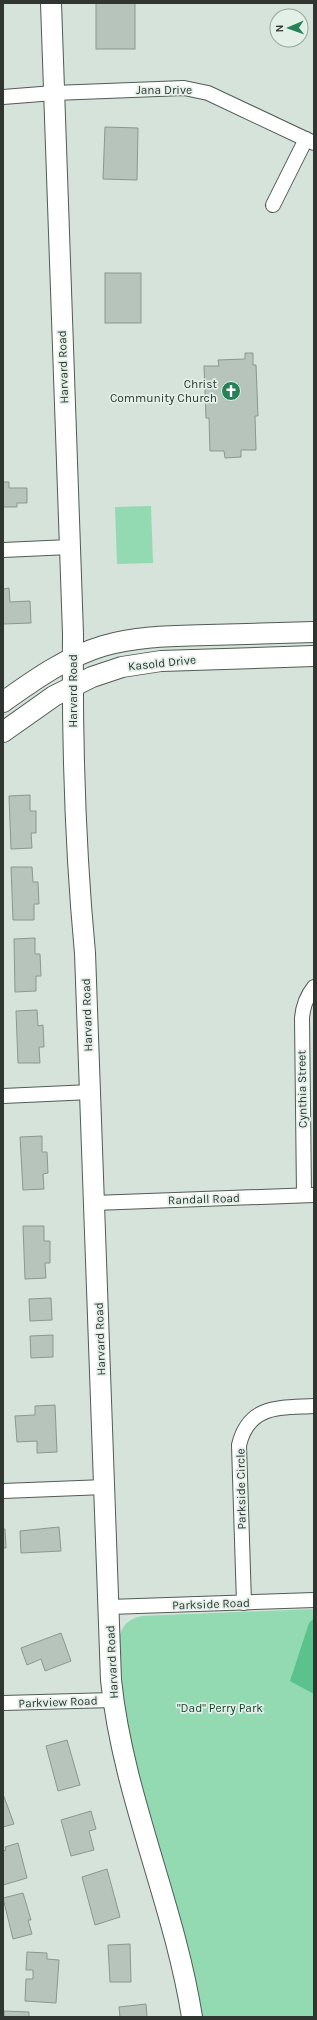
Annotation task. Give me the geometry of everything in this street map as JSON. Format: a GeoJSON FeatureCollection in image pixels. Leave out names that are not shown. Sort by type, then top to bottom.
{"type":"FeatureCollection","features":[{"type":"Feature","properties":{"kind":"street","name":"Harvard Road"},"geometry":{"type":"LineString","coordinates":[[51,3],[70,548],[72,686],[79,886],[85,953],[91,1092],[113,1700],[129,1778],[182,1964],[192,2017]]}},
{"type":"Feature","properties":{"kind":"street","name":"Jana Drive"},"geometry":{"type":"LineString","coordinates":[[3,97],[54,93],[184,88],[200,90],[310,141]]}},
{"type":"Feature","properties":{"kind":"street"},"geometry":{"type":"LineString","coordinates":[[273,205],[310,141]]}},
{"type":"Feature","properties":{"kind":"street"},"geometry":{"type":"LineString","coordinates":[[3,550],[70,548]]}},
{"type":"Feature","properties":{"kind":"street","name":"Kasold Drive"},"geometry":{"type":"LineString","coordinates":[[3,702],[39,677],[72,658],[102,646],[149,638],[314,632]]}},
{"type":"Feature","properties":{"kind":"street","name":"Kasold Drive"},"geometry":{"type":"LineString","coordinates":[[3,732],[54,696],[72,686],[109,671],[144,663],[314,656]]}},
{"type":"Feature","properties":{"kind":"street","name":"Cynthia Street"},"geometry":{"type":"LineString","coordinates":[[309,1195],[302,1018],[304,1005],[308,994],[314,987]]}},
{"type":"Feature","properties":{"kind":"street"},"geometry":{"type":"LineString","coordinates":[[3,1096],[91,1092]]}},
{"type":"Feature","properties":{"kind":"street","name":"Randall Road"},"geometry":{"type":"LineString","coordinates":[[94,1203],[309,1195]]}},
{"type":"Feature","properties":{"kind":"street","name":"Parkside Circle"},"geometry":{"type":"LineString","coordinates":[[244,1603],[239,1445],[241,1436],[250,1421],[264,1411],[276,1408],[314,1406]]}},
{"type":"Feature","properties":{"kind":"street"},"geometry":{"type":"LineString","coordinates":[[3,1491],[105,1487]]}},
{"type":"Feature","properties":{"kind":"street","name":"Parkside Road"},"geometry":{"type":"LineString","coordinates":[[109,1607],[314,1600]]}},
{"type":"Feature","properties":{"kind":"street","name":"Parkview Road"},"geometry":{"type":"LineString","coordinates":[[3,1703],[113,1700]]}},
{"type":"Feature","properties":{"kind":"green space"},"geometry":{"type":"Polygon","coordinates":[[[151,506],[153,563],[117,564],[115,507],[151,506]]]}},
{"type":"Feature","properties":{"kind":"green space","name":"\"Dad\" Perry Park"},"geometry":{"type":"Polygon","coordinates":[[[314,1609],[314,2017],[200,2017],[139,1784],[123,1704],[119,1639],[120,1634],[126,1623],[142,1616],[314,1609]]]}},
{"type":"Feature","properties":{"kind":"green space"},"geometry":{"type":"Polygon","coordinates":[[[314,1618],[314,1694],[290,1681],[309,1623],[314,1618]]]}},
{"type":"Feature","properties":{"kind":"building"},"geometry":{"type":"Polygon","coordinates":[[[96,3],[135,3],[135,49],[96,49],[96,3]]]}},
{"type":"Feature","properties":{"kind":"building"},"geometry":{"type":"Polygon","coordinates":[[[105,127],[138,128],[137,180],[103,179],[105,127]]]}},
{"type":"Feature","properties":{"kind":"building"},"geometry":{"type":"Polygon","coordinates":[[[105,273],[141,273],[141,323],[105,323],[105,273]]]}},
{"type":"Feature","properties":{"kind":"building","name":"Christ Community Church"},"geometry":{"type":"Polygon","coordinates":[[[245,353],[253,353],[253,365],[256,365],[258,416],[255,416],[256,450],[241,450],[241,457],[225,458],[224,451],[210,451],[209,418],[206,418],[204,366],[219,366],[218,360],[245,359],[245,353]]]}},
{"type":"Feature","properties":{"kind":"building"},"geometry":{"type":"Polygon","coordinates":[[[3,482],[9,482],[9,488],[27,488],[27,503],[17,503],[17,507],[3,507],[3,482]]]}},
{"type":"Feature","properties":{"kind":"building"},"geometry":{"type":"Polygon","coordinates":[[[9,588],[10,602],[30,601],[31,623],[3,624],[3,589],[9,588]]]}},
{"type":"Feature","properties":{"kind":"building"},"geometry":{"type":"Polygon","coordinates":[[[30,795],[30,811],[36,811],[36,833],[31,833],[32,848],[11,849],[9,796],[30,795]]]}},
{"type":"Feature","properties":{"kind":"building"},"geometry":{"type":"Polygon","coordinates":[[[11,867],[32,867],[33,882],[38,882],[39,904],[34,904],[34,920],[13,920],[11,867]]]}},
{"type":"Feature","properties":{"kind":"building"},"geometry":{"type":"Polygon","coordinates":[[[35,938],[35,954],[40,954],[41,976],[36,976],[36,991],[15,992],[14,939],[35,938]]]}},
{"type":"Feature","properties":{"kind":"building"},"geometry":{"type":"Polygon","coordinates":[[[37,1010],[38,1026],[43,1025],[44,1047],[39,1047],[40,1063],[18,1063],[16,1011],[37,1010]]]}},
{"type":"Feature","properties":{"kind":"building"},"geometry":{"type":"Polygon","coordinates":[[[42,1136],[42,1152],[47,1152],[48,1173],[43,1174],[44,1189],[23,1190],[20,1137],[42,1136]]]}},
{"type":"Feature","properties":{"kind":"building"},"geometry":{"type":"Polygon","coordinates":[[[23,1226],[44,1226],[44,1241],[50,1241],[50,1263],[45,1263],[46,1278],[25,1279],[23,1226]]]}},
{"type":"Feature","properties":{"kind":"building"},"geometry":{"type":"Polygon","coordinates":[[[51,1298],[52,1320],[30,1321],[29,1299],[51,1298]]]}},
{"type":"Feature","properties":{"kind":"building"},"geometry":{"type":"Polygon","coordinates":[[[53,1335],[53,1357],[31,1358],[30,1336],[53,1335]]]}},
{"type":"Feature","properties":{"kind":"building"},"geometry":{"type":"Polygon","coordinates":[[[55,1405],[57,1452],[37,1453],[37,1441],[17,1442],[15,1416],[35,1415],[35,1406],[55,1405]]]}},
{"type":"Feature","properties":{"kind":"building"},"geometry":{"type":"Polygon","coordinates":[[[59,1527],[61,1551],[21,1553],[20,1531],[59,1527]]]}},
{"type":"Feature","properties":{"kind":"building"},"geometry":{"type":"Polygon","coordinates":[[[3,1529],[5,1529],[6,1548],[3,1548],[3,1529]]]}},
{"type":"Feature","properties":{"kind":"building"},"geometry":{"type":"Polygon","coordinates":[[[61,1633],[71,1661],[45,1671],[41,1659],[27,1665],[21,1648],[61,1633]]]}},
{"type":"Feature","properties":{"kind":"building"},"geometry":{"type":"Polygon","coordinates":[[[67,1740],[80,1785],[58,1791],[46,1746],[67,1740]]]}},
{"type":"Feature","properties":{"kind":"building"},"geometry":{"type":"Polygon","coordinates":[[[3,1794],[14,1824],[3,1827],[3,1794]]]}},
{"type":"Feature","properties":{"kind":"building"},"geometry":{"type":"Polygon","coordinates":[[[91,1811],[96,1829],[89,1831],[94,1850],[71,1856],[61,1820],[91,1811]]]}},
{"type":"Feature","properties":{"kind":"building"},"geometry":{"type":"Polygon","coordinates":[[[18,1843],[27,1878],[3,1885],[3,1851],[6,1850],[5,1847],[18,1843]]]}},
{"type":"Feature","properties":{"kind":"building"},"geometry":{"type":"Polygon","coordinates":[[[107,1869],[120,1917],[95,1925],[82,1877],[107,1869]]]}},
{"type":"Feature","properties":{"kind":"building"},"geometry":{"type":"Polygon","coordinates":[[[23,1893],[31,1920],[28,1920],[32,1934],[13,1939],[3,1898],[23,1893]]]}},
{"type":"Feature","properties":{"kind":"building"},"geometry":{"type":"Polygon","coordinates":[[[130,1944],[131,1982],[110,1982],[108,1945],[130,1944]]]}},
{"type":"Feature","properties":{"kind":"building"},"geometry":{"type":"Polygon","coordinates":[[[27,1952],[47,1953],[47,1959],[59,1960],[56,2003],[25,2001],[26,1979],[33,1979],[33,1970],[26,1970],[27,1952]]]}},
{"type":"Feature","properties":{"kind":"building"},"geometry":{"type":"Polygon","coordinates":[[[146,2004],[147,2017],[120,2017],[119,2007],[146,2004]]]}},
{"type":"Feature","properties":{"kind":"building"},"geometry":{"type":"Polygon","coordinates":[[[4,2011],[29,2012],[29,2017],[4,2017],[4,2011]]]}},
{"type":"Feature","properties":{"kind":"place","name":"Christ Community Church"},"geometry":{"type":"Point","coordinates":[231,391]}}]}
